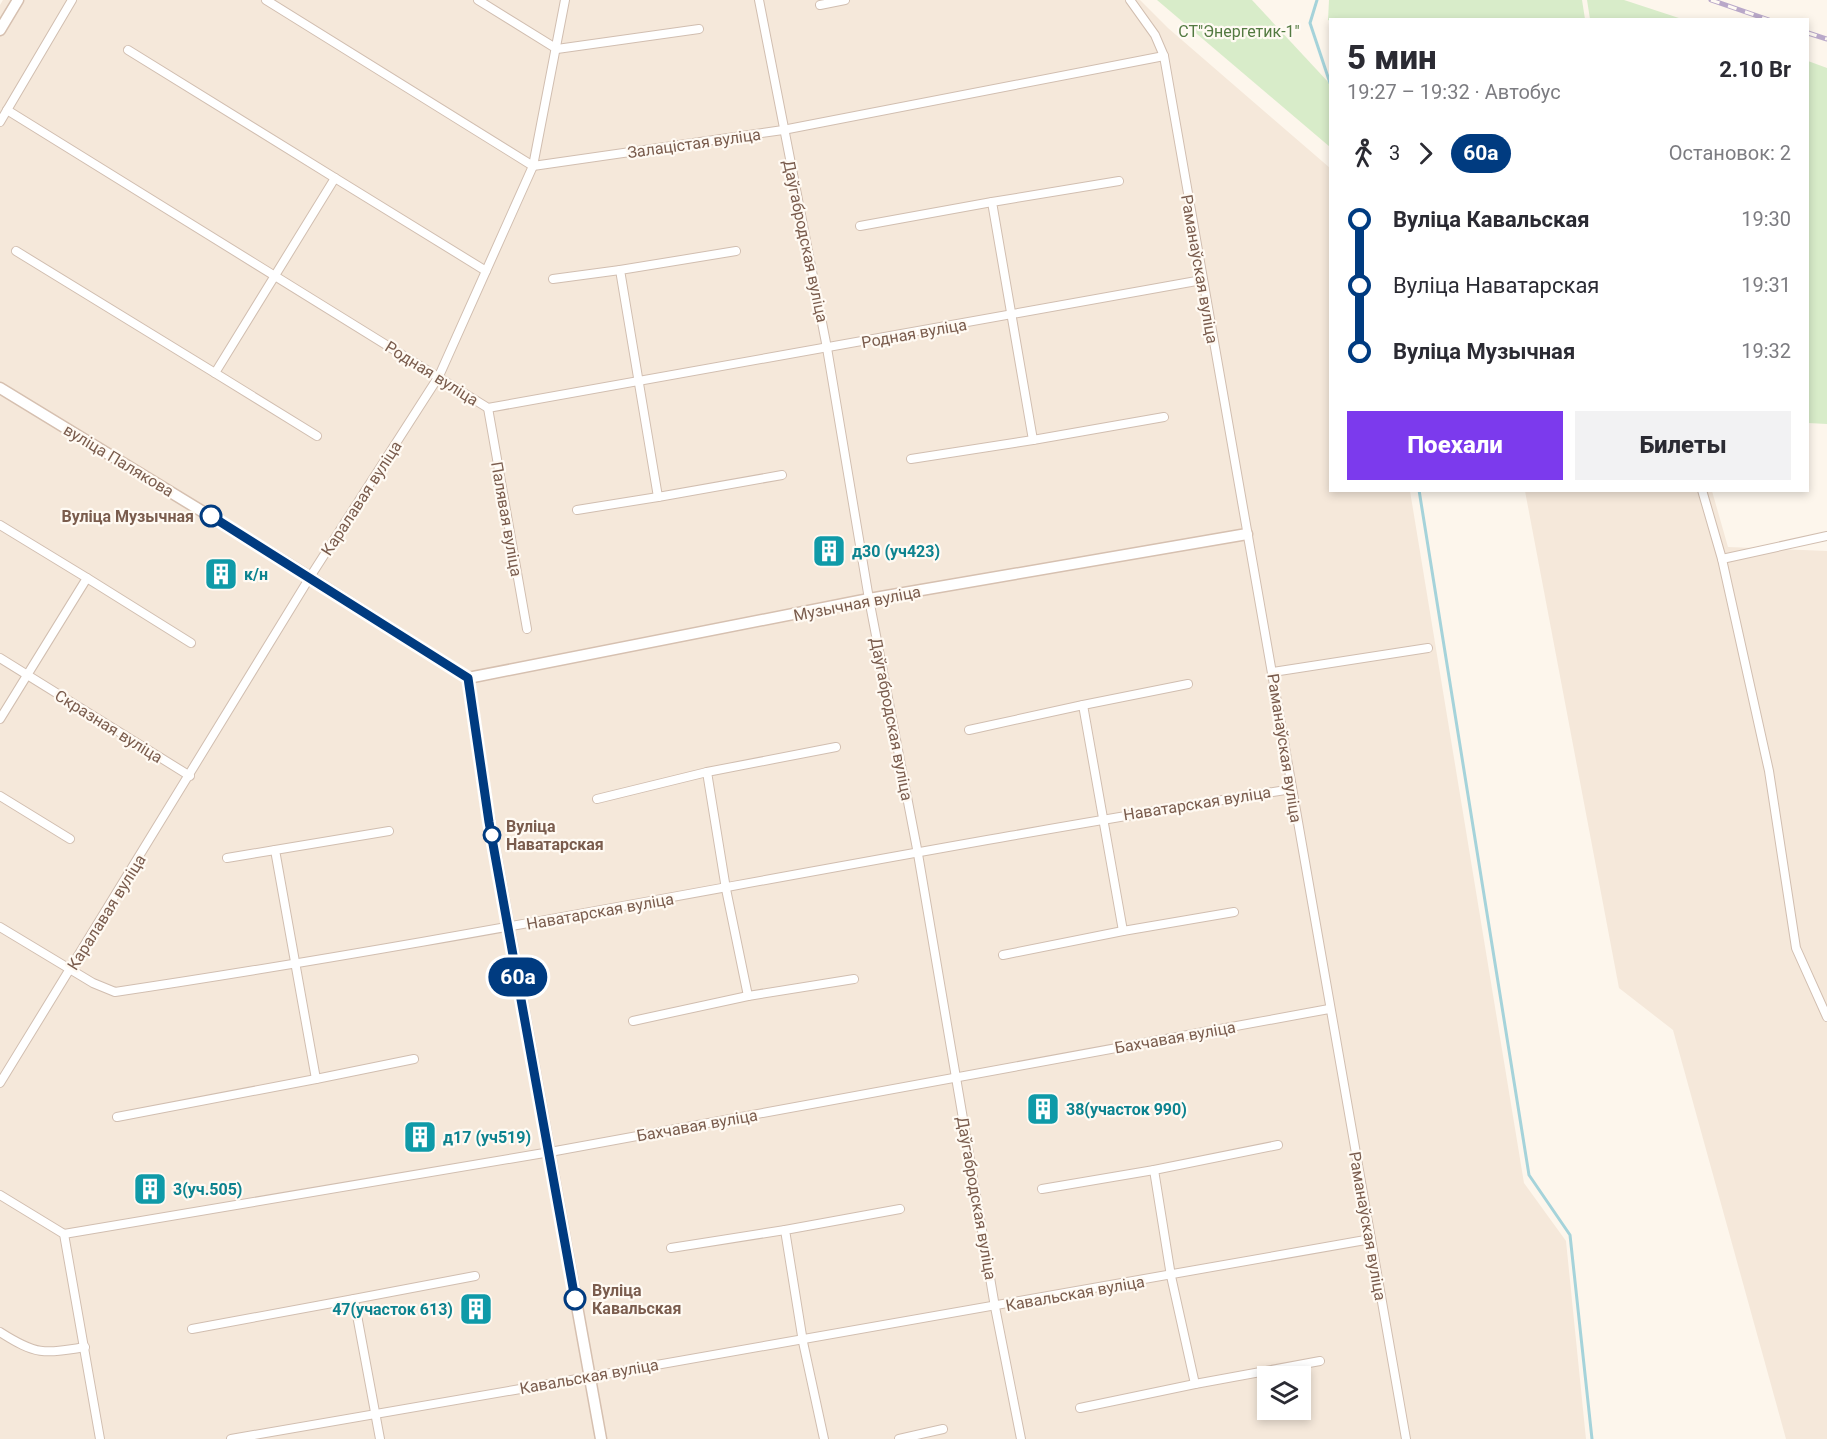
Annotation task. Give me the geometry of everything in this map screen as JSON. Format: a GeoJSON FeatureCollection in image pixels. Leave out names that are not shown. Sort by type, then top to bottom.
{"type":"FeatureCollection","features":[{"type":"Feature","properties":{"kind":"street"},"geometry":{"type":"LineString","coordinates":[[0,30],[18,0]]}},
{"type":"Feature","properties":{"kind":"street"},"geometry":{"type":"LineString","coordinates":[[0,122],[72,0]]}},
{"type":"Feature","properties":{"kind":"street"},"geometry":{"type":"LineString","coordinates":[[266,0],[533,166]]}},
{"type":"Feature","properties":{"kind":"street"},"geometry":{"type":"LineString","coordinates":[[478,0],[557,49],[699,29]]}},
{"type":"Feature","properties":{"kind":"street","name":"Каралавая вуліца"},"geometry":{"type":"LineString","coordinates":[[0,1083],[310,578],[439,376],[533,166],[565,0]]}},
{"type":"Feature","properties":{"kind":"street","name":"Даўгабродская вуліца"},"geometry":{"type":"LineString","coordinates":[[759,0],[827,348],[869,599],[918,854],[995,1307],[1021,1439]]}},
{"type":"Feature","properties":{"kind":"street"},"geometry":{"type":"LineString","coordinates":[[820,5],[845,0]]}},
{"type":"Feature","properties":{"kind":"street","name":"Раманаўская вуліца"},"geometry":{"type":"LineString","coordinates":[[1130,0],[1155,35],[1164,56],[1406,1439]]}},
{"type":"Feature","properties":{"kind":"street"},"geometry":{"type":"LineString","coordinates":[[128,50],[486,271]]}},
{"type":"Feature","properties":{"kind":"street","name":"Залацістая вуліца"},"geometry":{"type":"LineString","coordinates":[[533,166],[783,130],[1164,56]]}},
{"type":"Feature","properties":{"kind":"street","name":"Родная вуліца"},"geometry":{"type":"LineString","coordinates":[[7,110],[488,408],[638,383],[1202,280]]}},
{"type":"Feature","properties":{"kind":"street"},"geometry":{"type":"LineString","coordinates":[[215,373],[335,178]]}},
{"type":"Feature","properties":{"kind":"street"},"geometry":{"type":"LineString","coordinates":[[860,226],[1119,181]]}},
{"type":"Feature","properties":{"kind":"street"},"geometry":{"type":"LineString","coordinates":[[992,202],[1033,440]]}},
{"type":"Feature","properties":{"kind":"street"},"geometry":{"type":"LineString","coordinates":[[16,250],[317,436]]}},
{"type":"Feature","properties":{"kind":"street"},"geometry":{"type":"LineString","coordinates":[[553,279],[736,251]]}},
{"type":"Feature","properties":{"kind":"street"},"geometry":{"type":"LineString","coordinates":[[620,270],[658,497]]}},
{"type":"Feature","properties":{"kind":"street","name":"вуліца Палякова"},"geometry":{"type":"LineString","coordinates":[[0,388],[468,678]]}},
{"type":"Feature","properties":{"kind":"street","name":"Палявая вуліца"},"geometry":{"type":"LineString","coordinates":[[488,408],[527,629]]}},
{"type":"Feature","properties":{"kind":"street"},"geometry":{"type":"LineString","coordinates":[[911,459],[1164,417]]}},
{"type":"Feature","properties":{"kind":"street"},"geometry":{"type":"LineString","coordinates":[[577,510],[782,475]]}},
{"type":"Feature","properties":{"kind":"street"},"geometry":{"type":"LineString","coordinates":[[1703,492],[1722,559],[1769,771],[1796,948],[1827,1017]]}},
{"type":"Feature","properties":{"kind":"street"},"geometry":{"type":"LineString","coordinates":[[0,525],[191,643]]}},
{"type":"Feature","properties":{"kind":"street","name":"Музычная вуліца"},"geometry":{"type":"LineString","coordinates":[[468,678],[869,599],[1247,534]]}},
{"type":"Feature","properties":{"kind":"street"},"geometry":{"type":"LineString","coordinates":[[1722,559],[1827,536]]}},
{"type":"Feature","properties":{"kind":"street"},"geometry":{"type":"LineString","coordinates":[[0,719],[87,578]]}},
{"type":"Feature","properties":{"kind":"street"},"geometry":{"type":"LineString","coordinates":[[1273,672],[1428,648]]}},
{"type":"Feature","properties":{"kind":"street","name":"Скразная вуліца"},"geometry":{"type":"LineString","coordinates":[[0,658],[190,776]]}},
{"type":"Feature","properties":{"kind":"street"},"geometry":{"type":"LineString","coordinates":[[468,678],[487,808],[601,1439]]}},
{"type":"Feature","properties":{"kind":"street"},"geometry":{"type":"LineString","coordinates":[[969,730],[1188,684]]}},
{"type":"Feature","properties":{"kind":"street","name":"Наватарская вуліца"},"geometry":{"type":"LineString","coordinates":[[1083,705],[1123,931]]}},
{"type":"Feature","properties":{"kind":"street"},"geometry":{"type":"LineString","coordinates":[[597,799],[707,772],[837,747]]}},
{"type":"Feature","properties":{"kind":"street"},"geometry":{"type":"LineString","coordinates":[[707,772],[726,889],[748,996]]}},
{"type":"Feature","properties":{"kind":"street","name":"Наватарская вуліца"},"geometry":{"type":"LineString","coordinates":[[0,927],[70,970],[115,992],[509,928],[918,854],[1102,818],[1292,789]]}},
{"type":"Feature","properties":{"kind":"street"},"geometry":{"type":"LineString","coordinates":[[0,796],[70,839]]}},
{"type":"Feature","properties":{"kind":"street"},"geometry":{"type":"LineString","coordinates":[[227,858],[389,831]]}},
{"type":"Feature","properties":{"kind":"street"},"geometry":{"type":"LineString","coordinates":[[275,850],[316,1079]]}},
{"type":"Feature","properties":{"kind":"street"},"geometry":{"type":"LineString","coordinates":[[1003,955],[1234,912]]}},
{"type":"Feature","properties":{"kind":"street"},"geometry":{"type":"LineString","coordinates":[[633,1021],[748,996],[854,979]]}},
{"type":"Feature","properties":{"kind":"street","name":"Бахчавая вуліца"},"geometry":{"type":"LineString","coordinates":[[64,1234],[550,1152],[1329,1009]]}},
{"type":"Feature","properties":{"kind":"street"},"geometry":{"type":"LineString","coordinates":[[117,1117],[414,1059]]}},
{"type":"Feature","properties":{"kind":"street"},"geometry":{"type":"LineString","coordinates":[[1041,1189],[1154,1170],[1278,1145]]}},
{"type":"Feature","properties":{"kind":"street"},"geometry":{"type":"LineString","coordinates":[[1154,1170],[1171,1276],[1195,1384]]}},
{"type":"Feature","properties":{"kind":"street"},"geometry":{"type":"LineString","coordinates":[[0,1196],[64,1234],[100,1439]]}},
{"type":"Feature","properties":{"kind":"street"},"geometry":{"type":"LineString","coordinates":[[671,1248],[900,1209]]}},
{"type":"Feature","properties":{"kind":"street"},"geometry":{"type":"LineString","coordinates":[[785,1230],[803,1342],[824,1439]]}},
{"type":"Feature","properties":{"kind":"street","name":"Кавальская вуліца"},"geometry":{"type":"LineString","coordinates":[[231,1439],[590,1376],[803,1342],[1371,1239]]}},
{"type":"Feature","properties":{"kind":"street"},"geometry":{"type":"LineString","coordinates":[[192,1329],[475,1276]]}},
{"type":"Feature","properties":{"kind":"street"},"geometry":{"type":"LineString","coordinates":[[354,1299],[380,1439]]}},
{"type":"Feature","properties":{"kind":"street"},"geometry":{"type":"LineString","coordinates":[[0,1332],[33,1351],[53,1353],[85,1347]]}},
{"type":"Feature","properties":{"kind":"street"},"geometry":{"type":"LineString","coordinates":[[1080,1408],[1320,1361]]}},
{"type":"Feature","properties":{"kind":"street"},"geometry":{"type":"LineString","coordinates":[[899,1439],[943,1430]]}},
{"type":"Feature","properties":{"kind":"shaded area"},"geometry":{"type":"Polygon","coordinates":[[[3,0],[1140,0],[1168,28],[1329,167],[1329,492],[1410,492],[1524,1183],[1566,1241],[1586,1439],[0,1439],[0,5],[3,0]]]}},
{"type":"Feature","properties":{"kind":"shaded area"},"geometry":{"type":"Polygon","coordinates":[[[1525,492],[1712,492],[1728,547],[1827,551],[1827,1439],[1786,1439],[1673,1030],[1619,988],[1525,492]]]}},
{"type":"Feature","properties":{"kind":"green space","name":"СТ\"Энергетик-1\""},"geometry":{"type":"Polygon","coordinates":[[[1157,0],[1252,0],[1329,83],[1329,146],[1157,0]]]}},
{"type":"Feature","properties":{"kind":"green space","name":"СТ\"Энергетик-1\""},"geometry":{"type":"Polygon","coordinates":[[[1329,0],[1582,0],[1585,18],[1329,18],[1328,20],[1329,0]]]}},
{"type":"Feature","properties":{"kind":"green space"},"geometry":{"type":"Polygon","coordinates":[[[1587,0],[1624,0],[1679,18],[1590,18],[1587,0]]]}},
{"type":"Feature","properties":{"kind":"green space"},"geometry":{"type":"Polygon","coordinates":[[[1809,61],[1827,68],[1827,424],[1809,423],[1809,61]]]}},
{"type":"Feature","properties":{"kind":"waterway"},"geometry":{"type":"LineString","coordinates":[[1317,0],[1310,23],[1329,80]]}},
{"type":"Feature","properties":{"kind":"waterway"},"geometry":{"type":"LineString","coordinates":[[1419,492],[1529,1175],[1570,1235],[1592,1439]]}},
{"type":"Feature","properties":{"kind":"railway"},"geometry":{"type":"LineString","coordinates":[[1711,0],[1763,18]]}},
{"type":"Feature","properties":{"kind":"railway"},"geometry":{"type":"LineString","coordinates":[[1809,33],[1827,39]]}},
{"type":"Feature","properties":{"kind":"bus line","name":"60а"},"geometry":{"type":"LineString","coordinates":[[211,516],[468,678],[489,822],[575,1299]]}},
{"type":"Feature","properties":{"kind":"place","name":"Вуліца Музычная"},"geometry":{"type":"Point","coordinates":[211,516]}},
{"type":"Feature","properties":{"kind":"place","name":"д30 (уч423)"},"geometry":{"type":"Point","coordinates":[829,551]}},
{"type":"Feature","properties":{"kind":"place","name":"к/н"},"geometry":{"type":"Point","coordinates":[221,574]}},
{"type":"Feature","properties":{"kind":"place","name":"Вуліца Наватарская"},"geometry":{"type":"Point","coordinates":[492,835]}},
{"type":"Feature","properties":{"kind":"place","name":"38(участок 990)"},"geometry":{"type":"Point","coordinates":[1043,1109]}},
{"type":"Feature","properties":{"kind":"place","name":"д17 (уч519)"},"geometry":{"type":"Point","coordinates":[420,1137]}},
{"type":"Feature","properties":{"kind":"place","name":"3(уч.505)"},"geometry":{"type":"Point","coordinates":[150,1189]}},
{"type":"Feature","properties":{"kind":"place","name":"Вуліца Кавальская"},"geometry":{"type":"Point","coordinates":[575,1299]}},
{"type":"Feature","properties":{"kind":"place","name":"47(участок 613)"},"geometry":{"type":"Point","coordinates":[476,1309]}}]}
